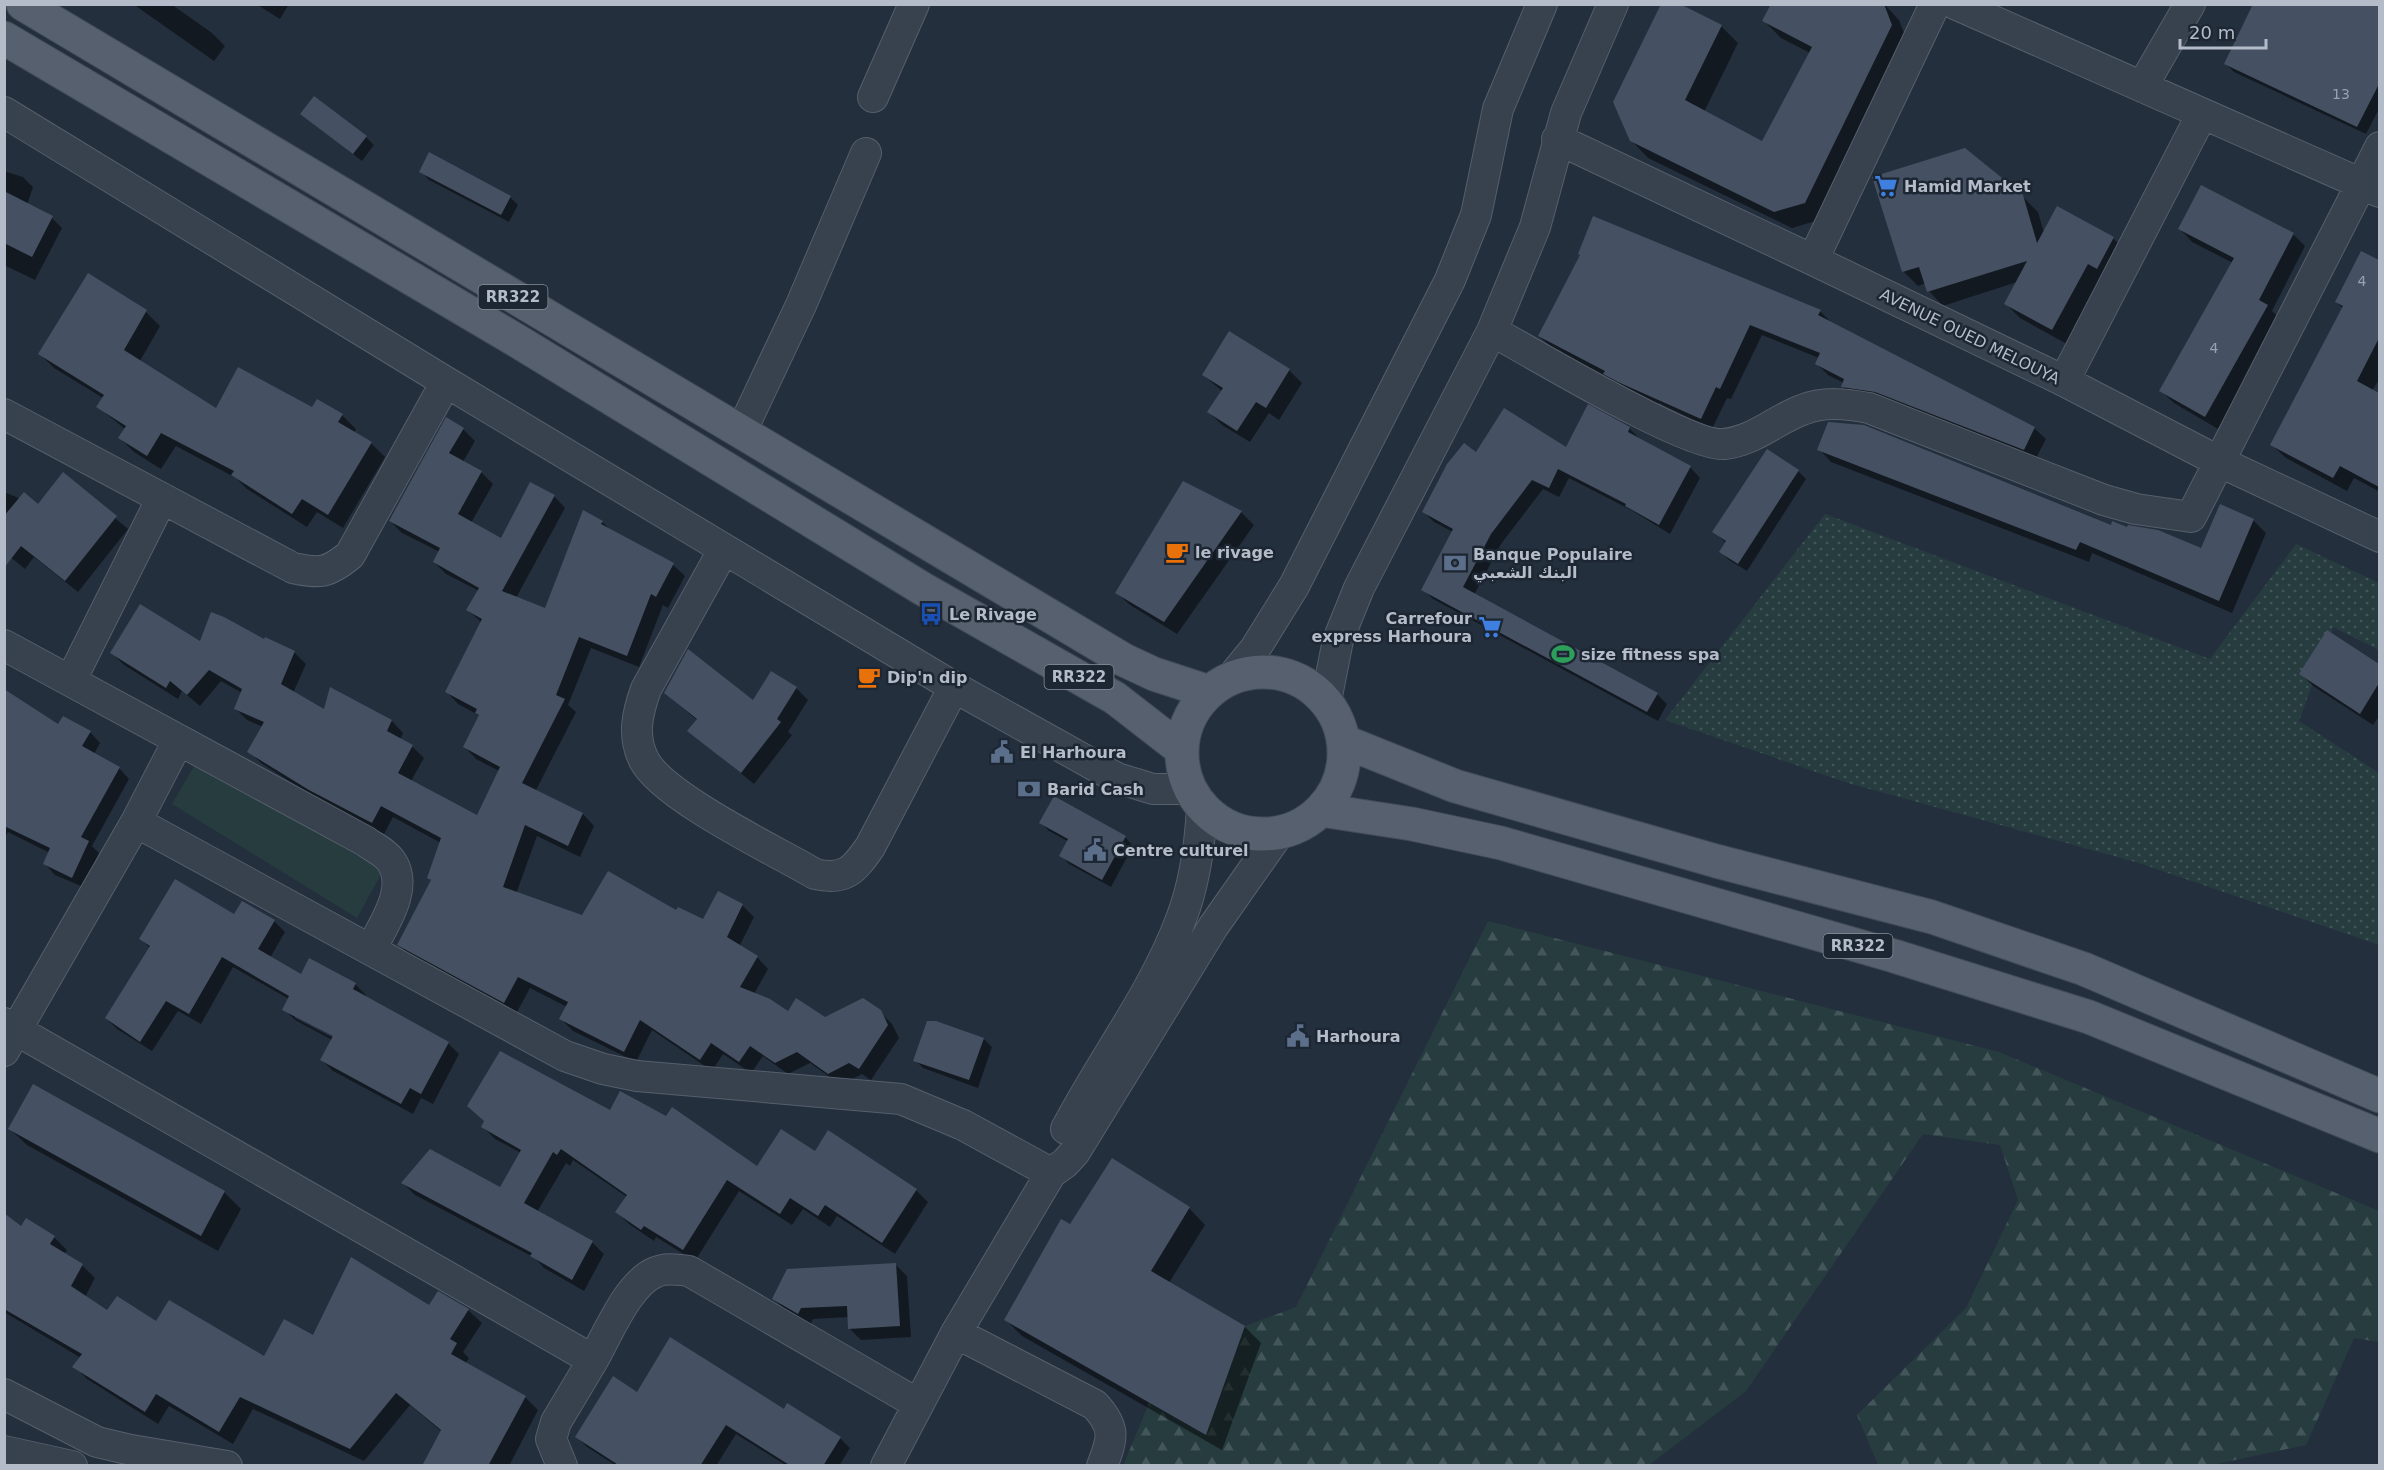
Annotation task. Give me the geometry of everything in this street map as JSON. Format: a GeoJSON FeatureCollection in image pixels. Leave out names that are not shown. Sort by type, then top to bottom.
{"type":"FeatureCollection","features":[{"type":"Feature","properties":{"kind":"main road","name":"RR322"},"geometry":{"type":"LineString","coordinates":[[24,4],[1124,660],[1154,674],[1220,684],[1252,672],[1283,674],[1311,687],[1326,701],[1337,720],[1343,741],[1343,766],[1335,790],[1321,810],[1302,824],[1279,832],[1258,834],[1237,830],[1218,820],[1196,798]]}},
{"type":"Feature","properties":{"kind":"main road","name":"RR322"},"geometry":{"type":"LineString","coordinates":[[4,38],[508,336],[923,589],[1115,698],[1182,750]]}},
{"type":"Feature","properties":{"kind":"main road"},"geometry":{"type":"LineString","coordinates":[[1196,798],[1184,770],[1182,750],[1185,728],[1194,709],[1220,684]]}},
{"type":"Feature","properties":{"kind":"main road"},"geometry":{"type":"LineString","coordinates":[[1343,741],[1455,786],[1716,861],[1932,917],[2062,962],[2379,1096]]}},
{"type":"Feature","properties":{"kind":"main road","name":"RR322"},"geometry":{"type":"LineString","coordinates":[[1321,810],[1412,824],[1501,843],[1894,956],[2089,1017],[2379,1136]]}},
{"type":"Feature","properties":{"kind":"street"},"geometry":{"type":"LineString","coordinates":[[873,97],[914,4]]}},
{"type":"Feature","properties":{"kind":"street"},"geometry":{"type":"LineString","coordinates":[[1220,684],[1255,650],[1294,586],[1450,280],[1476,215],[1498,110],[1542,4]]}},
{"type":"Feature","properties":{"kind":"street"},"geometry":{"type":"LineString","coordinates":[[1326,701],[1338,639],[1359,588],[1492,331],[1535,227],[1557,139],[1579,78],[1613,4]]}},
{"type":"Feature","properties":{"kind":"street"},"geometry":{"type":"LineString","coordinates":[[1813,260],[1935,4]]}},
{"type":"Feature","properties":{"kind":"street"},"geometry":{"type":"LineString","coordinates":[[1955,4],[2370,188]]}},
{"type":"Feature","properties":{"kind":"street"},"geometry":{"type":"LineString","coordinates":[[2142,87],[2190,4]]}},
{"type":"Feature","properties":{"kind":"street"},"geometry":{"type":"LineString","coordinates":[[4,112],[446,382],[954,687],[1117,778],[1153,789],[1196,798],[1197,862],[1182,918],[1083,1119],[1070,1158],[1051,1173],[956,1333],[886,1466]]}},
{"type":"Feature","properties":{"kind":"street"},"geometry":{"type":"LineString","coordinates":[[2064,381],[2202,114]]}},
{"type":"Feature","properties":{"kind":"street","name":"AVENUE OUED MELOUYA"},"geometry":{"type":"LineString","coordinates":[[1557,139],[2064,381],[2218,461],[2379,537]]}},
{"type":"Feature","properties":{"kind":"street"},"geometry":{"type":"LineString","coordinates":[[1492,331],[1655,420],[1700,441],[1721,445],[1739,441],[1766,431],[1803,409],[1842,402],[1869,408],[2104,500],[2136,509],[2191,517],[2218,461],[2370,188],[2379,147]]}},
{"type":"Feature","properties":{"kind":"street"},"geometry":{"type":"LineString","coordinates":[[741,432],[801,305],[866,153]]}},
{"type":"Feature","properties":{"kind":"street"},"geometry":{"type":"LineString","coordinates":[[4,414],[293,568],[318,573],[335,568],[350,555],[446,382]]}},
{"type":"Feature","properties":{"kind":"street"},"geometry":{"type":"LineString","coordinates":[[71,680],[162,498]]}},
{"type":"Feature","properties":{"kind":"street"},"geometry":{"type":"LineString","coordinates":[[724,549],[646,689],[637,713],[636,733],[644,760],[659,781],[680,796],[815,874],[833,878],[846,874],[858,864],[870,847],[954,687]]}},
{"type":"Feature","properties":{"kind":"street"},"geometry":{"type":"LineString","coordinates":[[4,645],[365,841],[391,860],[398,877],[396,897],[371,950]]}},
{"type":"Feature","properties":{"kind":"street"},"geometry":{"type":"LineString","coordinates":[[178,741],[136,822],[9,1034],[593,1360]]}},
{"type":"Feature","properties":{"kind":"street"},"geometry":{"type":"LineString","coordinates":[[136,822],[565,1056],[603,1069],[637,1076],[901,1099],[963,1125],[1051,1173]]}},
{"type":"Feature","properties":{"kind":"street"},"geometry":{"type":"LineString","coordinates":[[1083,1119],[1279,832]]}},
{"type":"Feature","properties":{"kind":"street"},"geometry":{"type":"LineString","coordinates":[[562,1466],[551,1439],[556,1422],[631,1293],[656,1272],[671,1269],[689,1271],[918,1404]]}},
{"type":"Feature","properties":{"kind":"street"},"geometry":{"type":"LineString","coordinates":[[956,1333],[1095,1405],[1108,1419],[1112,1435],[1102,1466]]}},
{"type":"Feature","properties":{"kind":"street"},"geometry":{"type":"LineString","coordinates":[[4,1395],[97,1442],[227,1466]]}},
{"type":"Feature","properties":{"kind":"street"},"geometry":{"type":"LineString","coordinates":[[4,1451],[72,1466]]}},
{"type":"Feature","properties":{"kind":"green space"},"geometry":{"type":"Polygon","coordinates":[[[1825,514],[2210,659],[2296,544],[2379,583],[2379,650],[2333,627],[2299,721],[2379,773],[2379,945],[2139,863],[1848,783],[1665,720],[1825,514]]]}},
{"type":"Feature","properties":{"kind":"green space"},"geometry":{"type":"Polygon","coordinates":[[[197,761],[384,869],[357,918],[172,804],[197,761]]]}},
{"type":"Feature","properties":{"kind":"green space"},"geometry":{"type":"Polygon","coordinates":[[[1488,921],[1999,1052],[2379,1211],[2379,1342],[2354,1338],[2306,1445],[2212,1465],[1878,1465],[1857,1415],[1966,1308],[2018,1200],[2000,1145],[1923,1134],[1746,1391],[1649,1465],[1123,1466],[1149,1403],[1206,1435],[1245,1326],[1296,1307],[1488,921]]]}},
{"type":"Feature","properties":{"kind":"building"},"geometry":{"type":"Polygon","coordinates":[[[1661,4],[1680,4],[1722,25],[1685,100],[1762,141],[1812,47],[1762,21],[1771,4],[1884,4],[1892,25],[1805,203],[1774,212],[1630,141],[1613,102],[1661,4]]]}},
{"type":"Feature","properties":{"kind":"building"},"geometry":{"type":"Polygon","coordinates":[[[2253,4],[2379,4],[2379,84],[2357,127],[2224,64],[2253,4]]]}},
{"type":"Feature","properties":{"kind":"building"},"geometry":{"type":"Polygon","coordinates":[[[314,96],[367,136],[353,154],[300,114],[314,96]]]}},
{"type":"Feature","properties":{"kind":"building"},"geometry":{"type":"Polygon","coordinates":[[[1965,148],[2023,195],[2037,243],[2057,206],[2114,237],[2097,269],[2088,264],[2052,330],[2004,304],[2027,261],[1927,292],[1919,267],[1902,272],[1872,177],[1965,148]]]}},
{"type":"Feature","properties":{"kind":"building"},"geometry":{"type":"Polygon","coordinates":[[[429,152],[511,196],[501,215],[419,172],[429,152]]]}},
{"type":"Feature","properties":{"kind":"building"},"geometry":{"type":"Polygon","coordinates":[[[2201,185],[2294,233],[2259,300],[2268,305],[2205,417],[2159,391],[2234,258],[2178,229],[2201,185]]]}},
{"type":"Feature","properties":{"kind":"building"},"geometry":{"type":"Polygon","coordinates":[[[4,191],[53,216],[32,257],[4,243],[4,191]]]}},
{"type":"Feature","properties":{"kind":"building"},"geometry":{"type":"Polygon","coordinates":[[[1593,216],[1821,310],[1818,315],[2035,427],[2024,450],[1875,392],[1841,387],[1844,379],[1815,364],[1820,353],[1750,325],[1720,389],[1716,387],[1701,419],[1603,374],[1605,371],[1538,336],[1580,255],[1578,254],[1593,216]]]}},
{"type":"Feature","properties":{"kind":"building"},"geometry":{"type":"Polygon","coordinates":[[[2361,251],[2379,260],[2379,338],[2357,381],[2379,393],[2379,487],[2340,466],[2333,478],[2270,445],[2343,306],[2335,302],[2361,251]]]}},
{"type":"Feature","properties":{"kind":"building"},"geometry":{"type":"Polygon","coordinates":[[[88,273],[147,310],[124,350],[216,408],[238,367],[312,407],[317,399],[343,414],[338,422],[372,442],[328,515],[302,499],[292,514],[231,475],[234,471],[161,433],[147,456],[118,438],[126,426],[96,407],[104,395],[38,354],[88,273]]]}},
{"type":"Feature","properties":{"kind":"building"},"geometry":{"type":"Polygon","coordinates":[[[1229,331],[1290,369],[1266,408],[1256,402],[1237,431],[1207,412],[1223,388],[1202,375],[1229,331]]]}},
{"type":"Feature","properties":{"kind":"building"},"geometry":{"type":"Polygon","coordinates":[[[1588,404],[1630,427],[1628,432],[1691,466],[1659,525],[1625,506],[1626,504],[1558,469],[1549,488],[1532,480],[1491,534],[1463,587],[1658,693],[1647,712],[1421,590],[1453,529],[1422,512],[1447,464],[1464,443],[1476,452],[1504,408],[1566,447],[1588,404]]]}},
{"type":"Feature","properties":{"kind":"building"},"geometry":{"type":"Polygon","coordinates":[[[446,417],[464,428],[449,453],[482,471],[458,514],[501,538],[530,482],[555,495],[502,591],[545,608],[583,510],[603,521],[601,524],[674,563],[656,597],[651,594],[627,656],[579,637],[556,695],[565,699],[522,783],[583,813],[568,846],[525,825],[503,887],[582,915],[608,871],[676,910],[678,907],[703,919],[718,891],[743,904],[727,937],[758,956],[740,987],[770,999],[788,1011],[796,998],[825,1017],[863,998],[881,1010],[888,1025],[859,1069],[849,1063],[828,1074],[797,1052],[775,1063],[750,1046],[739,1062],[711,1043],[700,1060],[640,1020],[624,1052],[559,1019],[568,1002],[518,977],[504,1003],[397,945],[431,880],[427,878],[441,838],[381,806],[372,823],[309,790],[247,752],[264,722],[234,709],[242,689],[209,670],[187,695],[170,681],[166,688],[110,653],[140,604],[200,641],[211,612],[224,617],[264,639],[265,637],[295,651],[281,684],[324,709],[330,687],[392,720],[387,731],[413,745],[398,773],[477,815],[500,767],[463,747],[479,715],[475,713],[477,709],[445,692],[482,619],[466,610],[479,588],[433,562],[440,548],[389,521],[446,417]]]}},
{"type":"Feature","properties":{"kind":"building"},"geometry":{"type":"Polygon","coordinates":[[[1828,422],[1864,425],[2111,525],[2112,521],[2127,527],[2128,525],[2158,530],[2201,548],[2220,504],[2254,519],[2219,601],[2080,542],[2076,550],[1817,450],[1828,422]]]}},
{"type":"Feature","properties":{"kind":"building"},"geometry":{"type":"Polygon","coordinates":[[[1767,449],[1799,470],[1738,564],[1719,552],[1726,541],[1712,532],[1767,449]]]}},
{"type":"Feature","properties":{"kind":"building"},"geometry":{"type":"Polygon","coordinates":[[[63,472],[117,516],[65,581],[21,546],[4,568],[4,516],[24,492],[38,504],[63,472]]]}},
{"type":"Feature","properties":{"kind":"building","name":"le rivage"},"geometry":{"type":"Polygon","coordinates":[[[1183,481],[1242,511],[1164,622],[1115,593],[1183,481]]]}},
{"type":"Feature","properties":{"kind":"building"},"geometry":{"type":"Polygon","coordinates":[[[2327,630],[2379,664],[2379,683],[2360,714],[2299,674],[2327,630]]]}},
{"type":"Feature","properties":{"kind":"building"},"geometry":{"type":"Polygon","coordinates":[[[688,649],[753,700],[771,671],[797,687],[777,719],[781,722],[741,773],[687,731],[697,719],[664,693],[688,649]]]}},
{"type":"Feature","properties":{"kind":"building"},"geometry":{"type":"Polygon","coordinates":[[[4,689],[58,724],[63,716],[91,731],[82,746],[120,767],[81,837],[89,841],[72,878],[43,864],[50,848],[4,826],[4,689]]]}},
{"type":"Feature","properties":{"kind":"building"},"geometry":{"type":"Polygon","coordinates":[[[1054,796],[1126,836],[1102,880],[1059,856],[1068,839],[1039,823],[1054,796]]]}},
{"type":"Feature","properties":{"kind":"building"},"geometry":{"type":"Polygon","coordinates":[[[175,879],[234,914],[242,901],[275,920],[258,949],[301,974],[309,958],[356,983],[353,989],[449,1042],[421,1094],[410,1088],[401,1104],[320,1060],[333,1036],[282,1010],[289,996],[222,957],[189,1014],[166,1001],[140,1042],[105,1018],[150,946],[139,939],[175,879]]]}},
{"type":"Feature","properties":{"kind":"building"},"geometry":{"type":"Polygon","coordinates":[[[927,1021],[936,1021],[984,1038],[969,1080],[913,1061],[927,1021]]]}},
{"type":"Feature","properties":{"kind":"building"},"geometry":{"type":"Polygon","coordinates":[[[500,1051],[610,1110],[620,1091],[666,1116],[672,1107],[757,1166],[781,1129],[815,1151],[828,1130],[917,1189],[882,1243],[825,1205],[818,1216],[790,1198],[780,1214],[727,1180],[683,1250],[644,1226],[641,1230],[615,1212],[627,1195],[561,1149],[557,1155],[553,1152],[524,1203],[593,1241],[572,1280],[530,1256],[532,1253],[401,1183],[430,1149],[500,1187],[521,1150],[481,1127],[484,1121],[467,1106],[500,1051]]]}},
{"type":"Feature","properties":{"kind":"building"},"geometry":{"type":"Polygon","coordinates":[[[33,1084],[225,1191],[201,1236],[8,1129],[33,1084]]]}},
{"type":"Feature","properties":{"kind":"building"},"geometry":{"type":"Polygon","coordinates":[[[1112,1158],[1190,1207],[1151,1271],[1245,1326],[1206,1435],[1004,1320],[1061,1219],[1070,1224],[1112,1158]]]}},
{"type":"Feature","properties":{"kind":"building"},"geometry":{"type":"Polygon","coordinates":[[[4,1213],[21,1226],[26,1218],[55,1236],[50,1244],[83,1264],[71,1286],[107,1310],[117,1296],[156,1321],[169,1300],[264,1356],[284,1319],[313,1335],[351,1257],[429,1305],[438,1291],[469,1309],[450,1339],[457,1343],[451,1354],[526,1396],[488,1466],[422,1466],[441,1430],[396,1393],[350,1449],[240,1397],[219,1432],[156,1394],[145,1412],[72,1367],[82,1354],[4,1309],[4,1213]]]}},
{"type":"Feature","properties":{"kind":"building"},"geometry":{"type":"Polygon","coordinates":[[[896,1263],[900,1326],[848,1329],[847,1306],[801,1308],[798,1314],[772,1299],[787,1269],[896,1263]]]}},
{"type":"Feature","properties":{"kind":"building"},"geometry":{"type":"Polygon","coordinates":[[[670,1337],[784,1409],[787,1403],[841,1437],[823,1466],[791,1466],[726,1425],[700,1466],[620,1466],[575,1437],[613,1376],[637,1392],[670,1337]]]}},
{"type":"Feature","properties":{"kind":"place","name":"Hamid Market"},"geometry":{"type":"Point","coordinates":[1886,186]}},
{"type":"Feature","properties":{"kind":"place","name":"le rivage"},"geometry":{"type":"Point","coordinates":[1177,552]}},
{"type":"Feature","properties":{"kind":"place","name":"Banque Populaire البنك الشعبي"},"geometry":{"type":"Point","coordinates":[1455,563]}},
{"type":"Feature","properties":{"kind":"place","name":"Le Rivage"},"geometry":{"type":"Point","coordinates":[931,614]}},
{"type":"Feature","properties":{"kind":"place","name":"Carrefour express Harhoura"},"geometry":{"type":"Point","coordinates":[1490,627]}},
{"type":"Feature","properties":{"kind":"place","name":"size fitness spa"},"geometry":{"type":"Point","coordinates":[1563,654]}},
{"type":"Feature","properties":{"kind":"place","name":"Dip'n dip"},"geometry":{"type":"Point","coordinates":[869,677]}},
{"type":"Feature","properties":{"kind":"place","name":"El Harhoura"},"geometry":{"type":"Point","coordinates":[1002,752]}},
{"type":"Feature","properties":{"kind":"place","name":"Barid Cash"},"geometry":{"type":"Point","coordinates":[1029,789]}},
{"type":"Feature","properties":{"kind":"place","name":"Centre culturel"},"geometry":{"type":"Point","coordinates":[1095,850]}},
{"type":"Feature","properties":{"kind":"place","name":"Harhoura"},"geometry":{"type":"Point","coordinates":[1298,1036]}}]}
